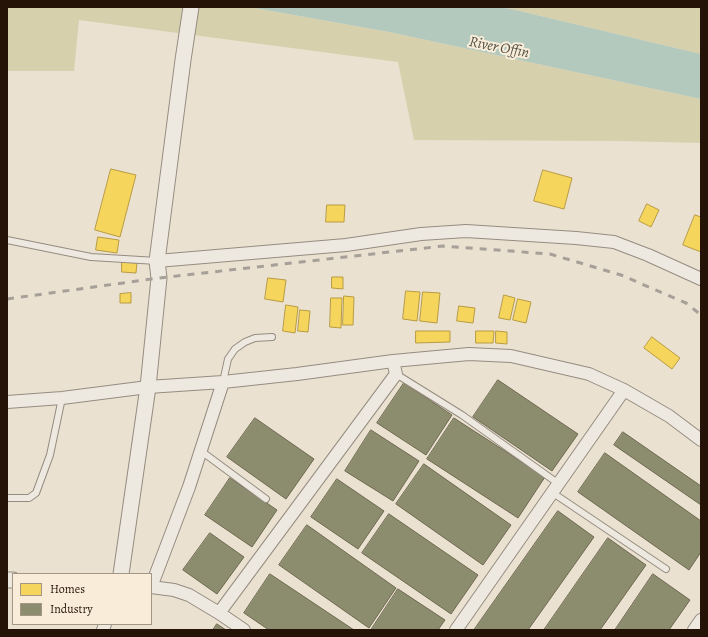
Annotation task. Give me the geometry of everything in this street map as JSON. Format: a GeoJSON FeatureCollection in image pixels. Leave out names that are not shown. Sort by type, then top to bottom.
{"type":"FeatureCollection","features":[{"type":"Feature","properties":{"kind":"street"},"geometry":{"type":"LineString","coordinates":[[121,573],[148,386],[158,278],[158,260],[191,7]]}},
{"type":"Feature","properties":{"kind":"street"},"geometry":{"type":"LineString","coordinates":[[158,260],[346,245],[421,234],[466,231],[614,242],[648,255],[701,279]]}},
{"type":"Feature","properties":{"kind":"street"},"geometry":{"type":"LineString","coordinates":[[7,402],[62,398],[148,386],[223,382],[393,361],[469,354],[511,356],[589,374],[624,390],[669,416],[701,440]]}},
{"type":"Feature","properties":{"kind":"street"},"geometry":{"type":"LineString","coordinates":[[219,613],[396,374],[393,361]]}},
{"type":"Feature","properties":{"kind":"street"},"geometry":{"type":"LineString","coordinates":[[152,584],[189,487],[223,382]]}},
{"type":"Feature","properties":{"kind":"street"},"geometry":{"type":"LineString","coordinates":[[456,630],[624,390]]}},
{"type":"Feature","properties":{"kind":"street"},"geometry":{"type":"LineString","coordinates":[[152,587],[174,590],[189,595],[244,630]]}},
{"type":"Feature","properties":{"kind":"street"},"geometry":{"type":"LineString","coordinates":[[694,630],[701,620]]}},
{"type":"Feature","properties":{"kind":"lane"},"geometry":{"type":"LineString","coordinates":[[7,240],[91,257],[158,260]]}},
{"type":"Feature","properties":{"kind":"lane"},"geometry":{"type":"LineString","coordinates":[[223,382],[228,359],[235,349],[245,342],[256,338],[272,337]]}},
{"type":"Feature","properties":{"kind":"lane"},"geometry":{"type":"LineString","coordinates":[[396,374],[462,416],[666,569]]}},
{"type":"Feature","properties":{"kind":"lane"},"geometry":{"type":"LineString","coordinates":[[7,498],[29,498],[36,493],[50,456],[62,398]]}},
{"type":"Feature","properties":{"kind":"lane"},"geometry":{"type":"LineString","coordinates":[[201,451],[266,499]]}},
{"type":"Feature","properties":{"kind":"shaded area"},"geometry":{"type":"Polygon","coordinates":[[[7,7],[249,7],[389,32],[701,99],[701,143],[414,140],[398,62],[79,20],[74,71],[7,71],[7,7]]]}},
{"type":"Feature","properties":{"kind":"shaded area"},"geometry":{"type":"Polygon","coordinates":[[[498,7],[701,7],[701,54],[511,9],[498,7]]]}},
{"type":"Feature","properties":{"kind":"water","name":"River Offin"},"geometry":{"type":"Polygon","coordinates":[[[249,7],[498,7],[511,9],[701,54],[701,99],[389,32],[249,7]]]}},
{"type":"Feature","properties":{"kind":"building: Homes"},"geometry":{"type":"Polygon","coordinates":[[[111,169],[136,175],[120,237],[95,230],[111,169]]]}},
{"type":"Feature","properties":{"kind":"building: Homes"},"geometry":{"type":"Polygon","coordinates":[[[543,170],[572,178],[564,209],[534,201],[543,170]]]}},
{"type":"Feature","properties":{"kind":"building: Homes"},"geometry":{"type":"Polygon","coordinates":[[[647,204],[659,210],[651,227],[639,221],[647,204]]]}},
{"type":"Feature","properties":{"kind":"building: Homes"},"geometry":{"type":"Polygon","coordinates":[[[327,205],[345,205],[344,222],[326,222],[327,205]]]}},
{"type":"Feature","properties":{"kind":"building: Homes"},"geometry":{"type":"Polygon","coordinates":[[[695,215],[701,217],[701,252],[683,245],[695,215]]]}},
{"type":"Feature","properties":{"kind":"building: Homes"},"geometry":{"type":"Polygon","coordinates":[[[98,237],[119,240],[117,253],[96,250],[98,237]]]}},
{"type":"Feature","properties":{"kind":"building: Homes"},"geometry":{"type":"Polygon","coordinates":[[[122,262],[137,263],[136,273],[122,272],[122,262]]]}},
{"type":"Feature","properties":{"kind":"building: Homes"},"geometry":{"type":"Polygon","coordinates":[[[332,277],[343,277],[343,289],[332,288],[332,277]]]}},
{"type":"Feature","properties":{"kind":"building: Homes"},"geometry":{"type":"Polygon","coordinates":[[[268,278],[286,280],[283,302],[265,299],[268,278]]]}},
{"type":"Feature","properties":{"kind":"building: Homes"},"geometry":{"type":"Polygon","coordinates":[[[406,291],[420,292],[417,321],[403,319],[406,291]]]}},
{"type":"Feature","properties":{"kind":"building: Homes"},"geometry":{"type":"Polygon","coordinates":[[[423,292],[440,293],[437,323],[420,321],[423,292]]]}},
{"type":"Feature","properties":{"kind":"building: Homes"},"geometry":{"type":"Polygon","coordinates":[[[131,293],[131,303],[120,303],[120,294],[131,293]]]}},
{"type":"Feature","properties":{"kind":"building: Homes"},"geometry":{"type":"Polygon","coordinates":[[[504,295],[515,298],[510,320],[499,318],[504,295]]]}},
{"type":"Feature","properties":{"kind":"building: Homes"},"geometry":{"type":"Polygon","coordinates":[[[344,296],[354,297],[353,325],[343,325],[344,296]]]}},
{"type":"Feature","properties":{"kind":"building: Homes"},"geometry":{"type":"Polygon","coordinates":[[[331,298],[342,298],[341,328],[330,327],[331,298]]]}},
{"type":"Feature","properties":{"kind":"building: Homes"},"geometry":{"type":"Polygon","coordinates":[[[518,299],[531,302],[526,323],[513,320],[518,299]]]}},
{"type":"Feature","properties":{"kind":"building: Homes"},"geometry":{"type":"Polygon","coordinates":[[[286,305],[298,307],[295,333],[283,331],[286,305]]]}},
{"type":"Feature","properties":{"kind":"building: Homes"},"geometry":{"type":"Polygon","coordinates":[[[459,306],[475,308],[473,323],[457,321],[459,306]]]}},
{"type":"Feature","properties":{"kind":"building: Homes"},"geometry":{"type":"Polygon","coordinates":[[[300,310],[310,311],[308,332],[298,331],[300,310]]]}},
{"type":"Feature","properties":{"kind":"building: Homes"},"geometry":{"type":"Polygon","coordinates":[[[416,331],[450,331],[450,342],[416,343],[416,331]]]}},
{"type":"Feature","properties":{"kind":"building: Homes"},"geometry":{"type":"Polygon","coordinates":[[[476,331],[494,331],[493,343],[476,343],[476,331]]]}},
{"type":"Feature","properties":{"kind":"building: Homes"},"geometry":{"type":"Polygon","coordinates":[[[496,331],[507,332],[507,344],[496,343],[496,331]]]}},
{"type":"Feature","properties":{"kind":"building: Homes"},"geometry":{"type":"Polygon","coordinates":[[[652,337],[680,358],[672,369],[644,348],[652,337]]]}},
{"type":"Feature","properties":{"kind":"building: Industry"},"geometry":{"type":"Polygon","coordinates":[[[498,380],[578,434],[552,471],[473,417],[498,380]]]}},
{"type":"Feature","properties":{"kind":"building: Industry"},"geometry":{"type":"Polygon","coordinates":[[[404,383],[452,415],[426,455],[377,423],[404,383]]]}},
{"type":"Feature","properties":{"kind":"building: Industry"},"geometry":{"type":"Polygon","coordinates":[[[255,418],[314,459],[286,499],[227,457],[255,418]]]}},
{"type":"Feature","properties":{"kind":"building: Industry"},"geometry":{"type":"Polygon","coordinates":[[[454,418],[545,477],[518,518],[427,459],[454,418]]]}},
{"type":"Feature","properties":{"kind":"building: Industry"},"geometry":{"type":"Polygon","coordinates":[[[371,430],[419,461],[393,501],[345,471],[371,430]]]}},
{"type":"Feature","properties":{"kind":"building: Industry"},"geometry":{"type":"Polygon","coordinates":[[[623,432],[701,486],[701,505],[614,445],[623,432]]]}},
{"type":"Feature","properties":{"kind":"building: Industry"},"geometry":{"type":"Polygon","coordinates":[[[605,453],[701,521],[701,552],[689,570],[578,492],[605,453]]]}},
{"type":"Feature","properties":{"kind":"building: Industry"},"geometry":{"type":"Polygon","coordinates":[[[424,464],[511,525],[483,565],[396,504],[424,464]]]}},
{"type":"Feature","properties":{"kind":"building: Industry"},"geometry":{"type":"Polygon","coordinates":[[[230,478],[277,510],[252,547],[205,515],[230,478]]]}},
{"type":"Feature","properties":{"kind":"building: Industry"},"geometry":{"type":"Polygon","coordinates":[[[337,479],[384,511],[358,549],[311,517],[337,479]]]}},
{"type":"Feature","properties":{"kind":"building: Industry"},"geometry":{"type":"Polygon","coordinates":[[[558,511],[594,537],[528,630],[474,630],[558,511]]]}},
{"type":"Feature","properties":{"kind":"building: Industry"},"geometry":{"type":"Polygon","coordinates":[[[389,514],[478,575],[451,614],[362,553],[389,514]]]}},
{"type":"Feature","properties":{"kind":"building: Industry"},"geometry":{"type":"Polygon","coordinates":[[[307,525],[396,588],[369,628],[279,565],[307,525]]]}},
{"type":"Feature","properties":{"kind":"building: Industry"},"geometry":{"type":"Polygon","coordinates":[[[210,533],[244,557],[217,594],[183,570],[210,533]]]}},
{"type":"Feature","properties":{"kind":"building: Industry"},"geometry":{"type":"Polygon","coordinates":[[[608,538],[646,565],[600,630],[544,630],[608,538]]]}},
{"type":"Feature","properties":{"kind":"building: Industry"},"geometry":{"type":"Polygon","coordinates":[[[270,574],[354,630],[269,630],[244,613],[270,574]]]}},
{"type":"Feature","properties":{"kind":"building: Industry"},"geometry":{"type":"Polygon","coordinates":[[[653,574],[690,600],[669,630],[615,630],[653,574]]]}},
{"type":"Feature","properties":{"kind":"building: Industry"},"geometry":{"type":"Polygon","coordinates":[[[398,589],[445,620],[438,630],[371,630],[398,589]]]}},
{"type":"Feature","properties":{"kind":"building: Industry"},"geometry":{"type":"Polygon","coordinates":[[[217,624],[226,630],[213,630],[217,624]]]}},
{"type":"Feature","properties":{"kind":"railway"},"geometry":{"type":"LineString","coordinates":[[7,299],[159,278],[443,246],[550,254],[621,275],[686,303],[701,315]]}}]}
